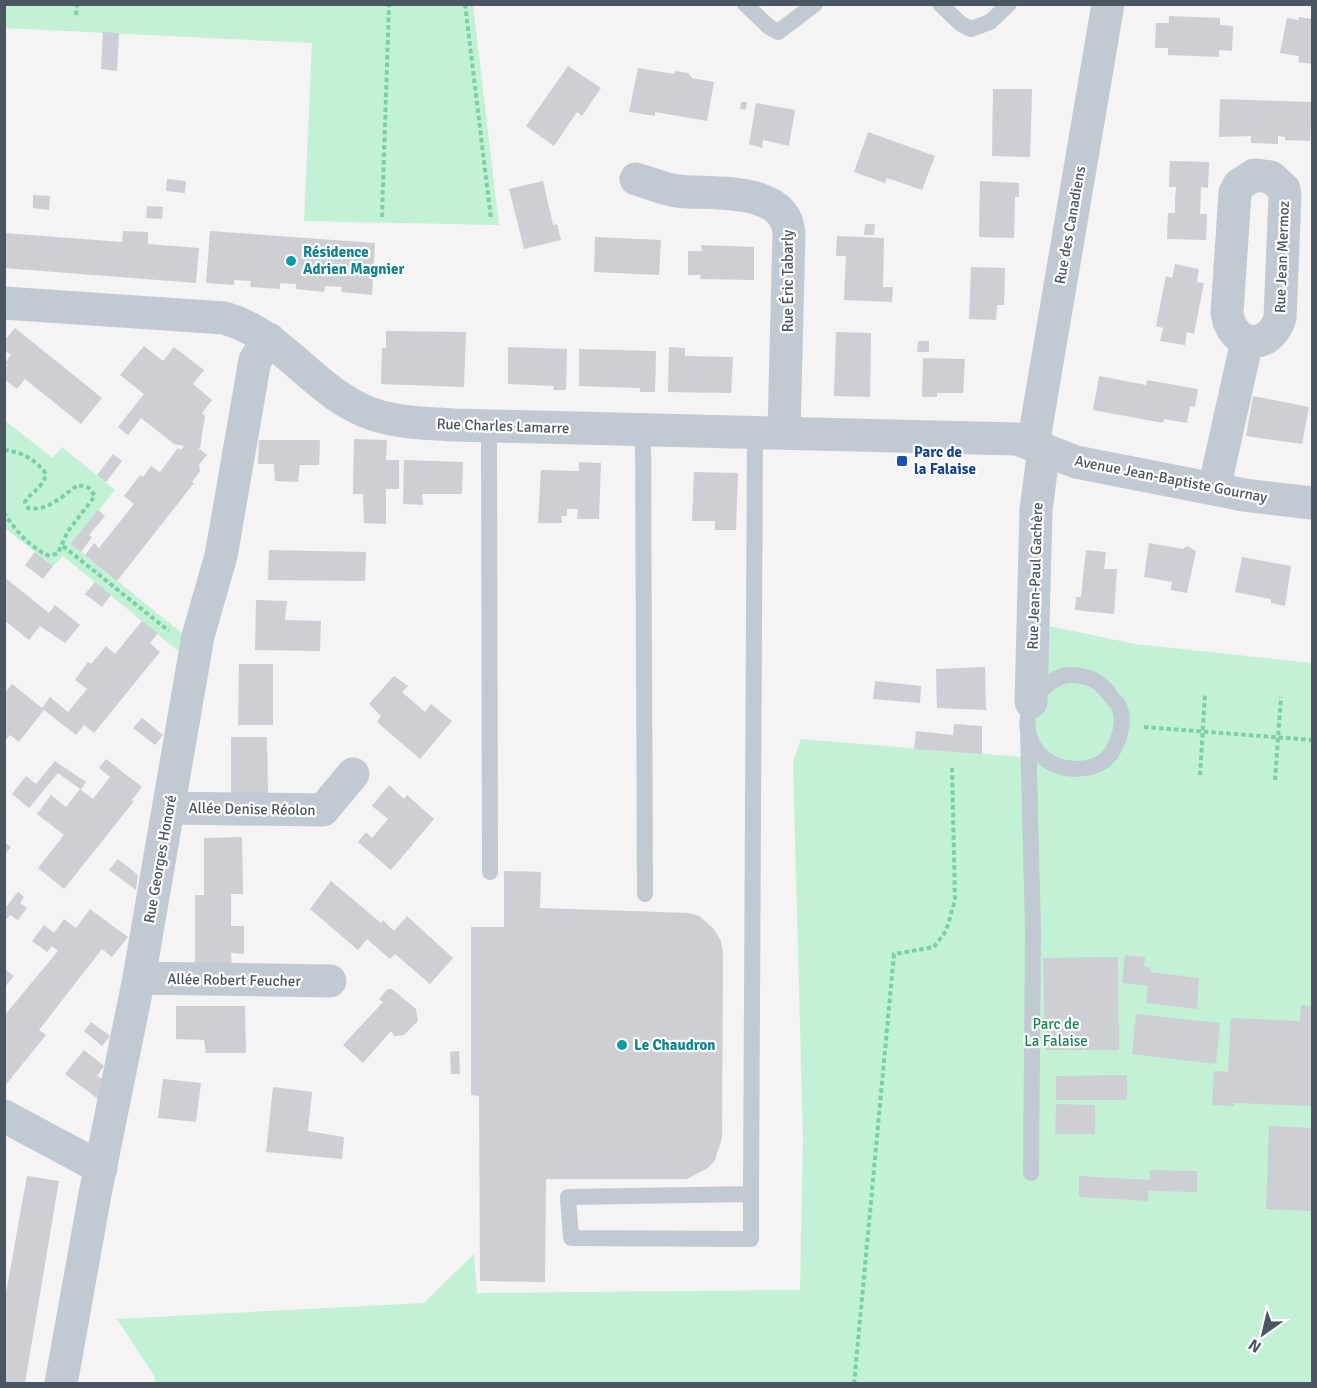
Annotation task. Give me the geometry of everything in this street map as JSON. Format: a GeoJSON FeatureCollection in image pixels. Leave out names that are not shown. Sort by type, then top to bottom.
{"type":"FeatureCollection","features":[{"type":"Feature","properties":{"kind":"street","name":"Rue des Canadiens"},"geometry":{"type":"LineString","coordinates":[[1038,448],[1108,4]]}},
{"type":"Feature","properties":{"kind":"street","name":"Rue Éric Tabarly"},"geometry":{"type":"LineString","coordinates":[[636,179],[675,190],[758,198],[778,208],[784,215],[789,233],[770,431]]}},
{"type":"Feature","properties":{"kind":"street","name":"Rue Charles Lamarre"},"geometry":{"type":"LineString","coordinates":[[4,303],[224,318],[238,322],[268,339],[328,389],[358,409],[397,420],[489,426],[770,431],[1017,439],[1038,448]]}},
{"type":"Feature","properties":{"kind":"street","name":"Rue Georges Honoré"},"geometry":{"type":"LineString","coordinates":[[61,1383],[139,978],[195,652],[201,622],[221,556],[255,360],[268,339]]}},
{"type":"Feature","properties":{"kind":"street"},"geometry":{"type":"LineString","coordinates":[[1214,489],[1247,340]]}},
{"type":"Feature","properties":{"kind":"street","name":"Avenue Jean-Baptiste Gournay"},"geometry":{"type":"LineString","coordinates":[[1038,448],[1076,462],[1214,489],[1312,503]]}},
{"type":"Feature","properties":{"kind":"street","name":"Rue Jean-Paul Gachère"},"geometry":{"type":"LineString","coordinates":[[1030,715],[1038,448]]}},
{"type":"Feature","properties":{"kind":"street","name":"Allée Denise Réolon"},"geometry":{"type":"LineString","coordinates":[[170,808],[324,810],[353,774]]}},
{"type":"Feature","properties":{"kind":"street","name":"Allée Robert Feucher"},"geometry":{"type":"LineString","coordinates":[[139,978],[330,981]]}},
{"type":"Feature","properties":{"kind":"street"},"geometry":{"type":"LineString","coordinates":[[6,1125],[101,1168]]}},
{"type":"Feature","properties":{"kind":"lane"},"geometry":{"type":"LineString","coordinates":[[745,4],[769,27],[778,32],[815,4]]}},
{"type":"Feature","properties":{"kind":"lane"},"geometry":{"type":"LineString","coordinates":[[940,4],[961,24],[971,29],[990,22],[1009,4]]}},
{"type":"Feature","properties":{"kind":"lane"},"geometry":{"type":"LineString","coordinates":[[489,426],[490,872]]}},
{"type":"Feature","properties":{"kind":"lane"},"geometry":{"type":"LineString","coordinates":[[643,429],[645,894]]}},
{"type":"Feature","properties":{"kind":"lane"},"geometry":{"type":"LineString","coordinates":[[751,1194],[568,1197],[571,1238],[751,1239],[770,431]]}},
{"type":"Feature","properties":{"kind":"lane"},"geometry":{"type":"LineString","coordinates":[[1030,715],[1035,747],[1049,762],[1078,769],[1104,760],[1116,744],[1122,726],[1118,704],[1108,690],[1085,676],[1066,675],[1049,681],[1030,715],[1033,932],[1031,1173]]}},
{"type":"Feature","properties":{"kind":"path"},"geometry":{"type":"LineString","coordinates":[[76,15],[77,4]]}},
{"type":"Feature","properties":{"kind":"path"},"geometry":{"type":"LineString","coordinates":[[382,216],[389,4]]}},
{"type":"Feature","properties":{"kind":"path"},"geometry":{"type":"LineString","coordinates":[[465,4],[491,219]]}},
{"type":"Feature","properties":{"kind":"path"},"geometry":{"type":"LineString","coordinates":[[4,450],[26,456],[39,464],[46,474],[44,483],[30,494],[25,502],[28,508],[38,510],[49,505],[78,484],[89,488],[95,496],[68,531],[58,553],[50,556],[44,554],[18,532],[5,514]]}},
{"type":"Feature","properties":{"kind":"path"},"geometry":{"type":"LineString","coordinates":[[63,546],[195,652]]}},
{"type":"Feature","properties":{"kind":"path"},"geometry":{"type":"LineString","coordinates":[[1200,775],[1205,694]]}},
{"type":"Feature","properties":{"kind":"path"},"geometry":{"type":"LineString","coordinates":[[1275,780],[1281,697]]}},
{"type":"Feature","properties":{"kind":"path"},"geometry":{"type":"LineString","coordinates":[[1122,726],[1312,740]]}},
{"type":"Feature","properties":{"kind":"path"},"geometry":{"type":"LineString","coordinates":[[855,1383],[894,954],[934,947],[946,931],[955,900],[952,767]]}},
{"type":"Feature","properties":{"kind":"green space"},"geometry":{"type":"Polygon","coordinates":[[[5,5],[473,5],[499,225],[304,221],[312,43],[5,28],[5,5]]]}},
{"type":"Feature","properties":{"kind":"green space"},"geometry":{"type":"Polygon","coordinates":[[[4,420],[53,458],[62,447],[115,490],[72,544],[183,634],[178,651],[63,556],[53,566],[5,528],[4,420]]]}},
{"type":"Feature","properties":{"kind":"green space","name":"Parc de La Falaise"},"geometry":{"type":"Polygon","coordinates":[[[1044,625],[1135,644],[1312,663],[1312,1383],[154,1383],[155,1377],[117,1319],[424,1303],[474,1254],[477,1293],[800,1290],[803,1139],[793,762],[801,739],[1021,757],[1044,625]]]}},
{"type":"Feature","properties":{"kind":"building"},"geometry":{"type":"Polygon","coordinates":[[[1169,16],[1220,18],[1220,25],[1233,26],[1232,51],[1219,50],[1219,57],[1168,55],[1168,48],[1155,48],[1156,23],[1169,23],[1169,16]]]}},
{"type":"Feature","properties":{"kind":"building"},"geometry":{"type":"Polygon","coordinates":[[[1299,17],[1312,19],[1312,64],[1298,62],[1299,56],[1280,53],[1287,18],[1299,20],[1299,17]]]}},
{"type":"Feature","properties":{"kind":"building"},"geometry":{"type":"Polygon","coordinates":[[[103,32],[119,33],[117,71],[101,69],[103,32]]]}},
{"type":"Feature","properties":{"kind":"building"},"geometry":{"type":"Polygon","coordinates":[[[568,66],[601,88],[582,116],[577,112],[554,146],[526,126],[568,66]]]}},
{"type":"Feature","properties":{"kind":"building"},"geometry":{"type":"Polygon","coordinates":[[[638,68],[674,74],[675,71],[688,73],[692,78],[714,82],[707,121],[655,112],[655,116],[629,112],[638,68]]]}},
{"type":"Feature","properties":{"kind":"building"},"geometry":{"type":"Polygon","coordinates":[[[993,89],[1032,89],[1030,157],[992,156],[993,89]]]}},
{"type":"Feature","properties":{"kind":"building"},"geometry":{"type":"Polygon","coordinates":[[[1220,99],[1312,102],[1310,141],[1285,140],[1285,137],[1278,136],[1278,144],[1251,143],[1251,136],[1219,137],[1220,99]]]}},
{"type":"Feature","properties":{"kind":"building"},"geometry":{"type":"Polygon","coordinates":[[[741,102],[747,102],[746,110],[740,109],[741,102]]]}},
{"type":"Feature","properties":{"kind":"building"},"geometry":{"type":"Polygon","coordinates":[[[756,103],[795,110],[789,146],[763,140],[762,148],[749,144],[756,103]]]}},
{"type":"Feature","properties":{"kind":"building"},"geometry":{"type":"Polygon","coordinates":[[[868,132],[935,156],[922,190],[887,178],[885,183],[854,172],[868,132]]]}},
{"type":"Feature","properties":{"kind":"building"},"geometry":{"type":"Polygon","coordinates":[[[1170,161],[1209,162],[1208,188],[1201,187],[1200,214],[1207,214],[1206,240],[1167,239],[1168,213],[1175,213],[1176,187],[1169,187],[1170,161]]]}},
{"type":"Feature","properties":{"kind":"building"},"geometry":{"type":"Polygon","coordinates":[[[167,179],[186,181],[185,193],[166,191],[167,179]]]}},
{"type":"Feature","properties":{"kind":"building"},"geometry":{"type":"Polygon","coordinates":[[[543,181],[553,225],[557,224],[561,240],[524,249],[509,189],[543,181]]]}},
{"type":"Feature","properties":{"kind":"building"},"geometry":{"type":"Polygon","coordinates":[[[980,181],[1019,183],[1019,197],[1015,197],[1014,238],[979,237],[980,181]]]}},
{"type":"Feature","properties":{"kind":"building"},"geometry":{"type":"Polygon","coordinates":[[[33,195],[50,196],[49,210],[33,208],[33,195]]]}},
{"type":"Feature","properties":{"kind":"building"},"geometry":{"type":"Polygon","coordinates":[[[147,206],[163,207],[162,219],[146,218],[147,206]]]}},
{"type":"Feature","properties":{"kind":"building"},"geometry":{"type":"Polygon","coordinates":[[[865,224],[875,224],[874,235],[864,235],[865,224]]]}},
{"type":"Feature","properties":{"kind":"building"},"geometry":{"type":"Polygon","coordinates":[[[123,231],[148,232],[148,244],[199,248],[196,283],[4,268],[4,233],[122,242],[123,231]]]}},
{"type":"Feature","properties":{"kind":"building","name":"Résidence Adrien Magnier"},"geometry":{"type":"Polygon","coordinates":[[[210,231],[375,243],[372,295],[341,292],[342,287],[325,286],[324,292],[296,289],[296,284],[280,283],[280,289],[250,287],[251,281],[234,280],[234,285],[206,283],[210,231]]]}},
{"type":"Feature","properties":{"kind":"building"},"geometry":{"type":"Polygon","coordinates":[[[837,236],[884,238],[883,287],[893,287],[892,302],[844,300],[846,256],[836,256],[837,236]]]}},
{"type":"Feature","properties":{"kind":"building"},"geometry":{"type":"Polygon","coordinates":[[[595,237],[661,240],[659,275],[594,272],[595,237]]]}},
{"type":"Feature","properties":{"kind":"building"},"geometry":{"type":"Polygon","coordinates":[[[701,245],[754,247],[754,280],[700,279],[701,275],[688,275],[688,251],[702,251],[701,245]]]}},
{"type":"Feature","properties":{"kind":"building"},"geometry":{"type":"Polygon","coordinates":[[[1175,264],[1199,269],[1197,282],[1204,283],[1194,334],[1187,332],[1185,345],[1160,341],[1163,328],[1156,326],[1166,276],[1172,278],[1175,264]]]}},
{"type":"Feature","properties":{"kind":"building"},"geometry":{"type":"Polygon","coordinates":[[[971,267],[1005,268],[1004,305],[997,305],[996,320],[969,319],[971,267]]]}},
{"type":"Feature","properties":{"kind":"building"},"geometry":{"type":"Polygon","coordinates":[[[15,328],[102,398],[81,424],[25,379],[17,389],[4,379],[4,369],[8,365],[5,363],[11,355],[4,350],[4,341],[15,328]]]}},
{"type":"Feature","properties":{"kind":"building"},"geometry":{"type":"Polygon","coordinates":[[[386,331],[466,332],[464,387],[381,384],[382,348],[386,348],[386,331]]]}},
{"type":"Feature","properties":{"kind":"building"},"geometry":{"type":"Polygon","coordinates":[[[836,332],[871,333],[870,397],[834,396],[836,332]]]}},
{"type":"Feature","properties":{"kind":"building"},"geometry":{"type":"Polygon","coordinates":[[[918,341],[929,341],[929,352],[917,352],[918,341]]]}},
{"type":"Feature","properties":{"kind":"building"},"geometry":{"type":"Polygon","coordinates":[[[144,346],[163,361],[174,347],[204,370],[193,384],[212,400],[202,413],[205,416],[200,448],[197,447],[207,455],[199,465],[200,471],[192,482],[194,483],[117,581],[85,555],[94,543],[99,548],[134,504],[124,496],[140,475],[143,477],[151,466],[160,472],[178,448],[181,450],[184,446],[174,444],[141,418],[128,435],[118,427],[144,394],[120,375],[144,346]]]}},
{"type":"Feature","properties":{"kind":"building"},"geometry":{"type":"Polygon","coordinates":[[[508,347],[567,349],[566,390],[553,390],[554,386],[508,384],[508,347]]]}},
{"type":"Feature","properties":{"kind":"building"},"geometry":{"type":"Polygon","coordinates":[[[669,347],[685,348],[685,356],[733,357],[731,393],[668,392],[669,347]]]}},
{"type":"Feature","properties":{"kind":"building"},"geometry":{"type":"Polygon","coordinates":[[[579,349],[656,351],[655,392],[640,392],[640,388],[579,386],[579,349]]]}},
{"type":"Feature","properties":{"kind":"building"},"geometry":{"type":"Polygon","coordinates":[[[923,358],[965,359],[963,393],[937,393],[937,397],[922,397],[923,358]]]}},
{"type":"Feature","properties":{"kind":"building"},"geometry":{"type":"Polygon","coordinates":[[[1099,376],[1146,385],[1147,380],[1198,389],[1195,407],[1190,406],[1187,423],[1164,419],[1163,423],[1093,410],[1099,376]]]}},
{"type":"Feature","properties":{"kind":"building"},"geometry":{"type":"Polygon","coordinates":[[[1253,396],[1309,407],[1302,444],[1246,436],[1253,396]]]}},
{"type":"Feature","properties":{"kind":"building"},"geometry":{"type":"Polygon","coordinates":[[[354,439],[387,440],[386,460],[399,460],[399,489],[386,489],[386,524],[364,523],[363,494],[353,494],[354,439]]]}},
{"type":"Feature","properties":{"kind":"building"},"geometry":{"type":"Polygon","coordinates":[[[259,440],[320,440],[319,465],[300,465],[298,482],[275,481],[274,464],[258,464],[259,440]]]}},
{"type":"Feature","properties":{"kind":"building"},"geometry":{"type":"Polygon","coordinates":[[[113,454],[122,461],[106,482],[97,475],[113,454]]]}},
{"type":"Feature","properties":{"kind":"building"},"geometry":{"type":"Polygon","coordinates":[[[404,460],[463,462],[462,494],[422,494],[423,505],[403,504],[404,460]]]}},
{"type":"Feature","properties":{"kind":"building"},"geometry":{"type":"Polygon","coordinates":[[[579,462],[601,463],[599,519],[577,519],[578,509],[567,509],[567,516],[561,516],[562,523],[538,523],[541,470],[579,471],[579,462]]]}},
{"type":"Feature","properties":{"kind":"building"},"geometry":{"type":"Polygon","coordinates":[[[694,472],[738,473],[736,530],[715,530],[715,521],[692,521],[694,472]]]}},
{"type":"Feature","properties":{"kind":"building"},"geometry":{"type":"Polygon","coordinates":[[[98,510],[105,516],[89,535],[92,537],[81,552],[71,544],[98,510]]]}},
{"type":"Feature","properties":{"kind":"building"},"geometry":{"type":"Polygon","coordinates":[[[1149,543],[1183,549],[1187,546],[1196,551],[1187,593],[1171,590],[1172,582],[1144,577],[1149,543]]]}},
{"type":"Feature","properties":{"kind":"building"},"geometry":{"type":"Polygon","coordinates":[[[269,550],[366,552],[365,581],[268,580],[269,550]]]}},
{"type":"Feature","properties":{"kind":"building"},"geometry":{"type":"Polygon","coordinates":[[[1086,550],[1106,552],[1104,569],[1117,569],[1114,614],[1075,610],[1076,597],[1081,597],[1086,550]]]}},
{"type":"Feature","properties":{"kind":"building"},"geometry":{"type":"Polygon","coordinates":[[[35,552],[53,566],[43,579],[25,565],[35,552]]]}},
{"type":"Feature","properties":{"kind":"building"},"geometry":{"type":"Polygon","coordinates":[[[1242,557],[1291,566],[1285,606],[1271,603],[1271,599],[1235,592],[1242,557]]]}},
{"type":"Feature","properties":{"kind":"building"},"geometry":{"type":"Polygon","coordinates":[[[4,577],[49,613],[55,605],[80,625],[65,643],[40,626],[29,640],[4,620],[4,577]]]}},
{"type":"Feature","properties":{"kind":"building"},"geometry":{"type":"Polygon","coordinates":[[[95,582],[111,595],[102,607],[85,594],[95,582]]]}},
{"type":"Feature","properties":{"kind":"building"},"geometry":{"type":"Polygon","coordinates":[[[256,600],[287,601],[285,620],[321,621],[320,651],[255,650],[256,600]]]}},
{"type":"Feature","properties":{"kind":"building"},"geometry":{"type":"Polygon","coordinates":[[[142,621],[158,633],[150,643],[160,652],[94,733],[84,725],[76,735],[44,710],[19,742],[10,735],[4,742],[4,694],[12,684],[42,708],[50,697],[68,712],[87,689],[75,680],[88,662],[91,664],[106,646],[115,654],[142,621]]]}},
{"type":"Feature","properties":{"kind":"building"},"geometry":{"type":"Polygon","coordinates":[[[239,664],[273,664],[273,725],[238,725],[239,664]]]}},
{"type":"Feature","properties":{"kind":"building"},"geometry":{"type":"Polygon","coordinates":[[[985,667],[986,710],[937,708],[936,669],[985,667]]]}},
{"type":"Feature","properties":{"kind":"building"},"geometry":{"type":"Polygon","coordinates":[[[394,676],[408,686],[402,692],[425,712],[431,704],[452,721],[420,759],[377,722],[381,716],[369,704],[394,676]]]}},
{"type":"Feature","properties":{"kind":"building"},"geometry":{"type":"Polygon","coordinates":[[[875,681],[921,686],[920,703],[873,699],[875,681]]]}},
{"type":"Feature","properties":{"kind":"building"},"geometry":{"type":"Polygon","coordinates":[[[142,718],[163,735],[155,745],[133,728],[142,718]]]}},
{"type":"Feature","properties":{"kind":"building"},"geometry":{"type":"Polygon","coordinates":[[[954,724],[982,726],[982,754],[914,749],[916,731],[953,735],[954,724]]]}},
{"type":"Feature","properties":{"kind":"building"},"geometry":{"type":"Polygon","coordinates":[[[231,737],[267,737],[268,793],[231,802],[231,737]]]}},
{"type":"Feature","properties":{"kind":"building"},"geometry":{"type":"Polygon","coordinates":[[[106,759],[142,787],[132,800],[134,801],[64,889],[38,868],[64,835],[37,814],[51,795],[66,807],[80,789],[58,773],[29,808],[12,794],[26,776],[36,784],[55,761],[86,782],[81,790],[93,799],[110,777],[99,768],[106,759]]]}},
{"type":"Feature","properties":{"kind":"building"},"geometry":{"type":"Polygon","coordinates":[[[389,785],[404,799],[407,795],[434,819],[391,870],[358,842],[366,832],[372,838],[388,819],[372,806],[389,785]]]}},
{"type":"Feature","properties":{"kind":"building"},"geometry":{"type":"Polygon","coordinates":[[[242,837],[243,894],[231,894],[231,926],[244,926],[244,954],[231,953],[232,972],[195,972],[195,895],[204,895],[204,838],[242,837]]]}},
{"type":"Feature","properties":{"kind":"building"},"geometry":{"type":"Polygon","coordinates":[[[4,842],[11,847],[4,855],[4,842]]]}},
{"type":"Feature","properties":{"kind":"building"},"geometry":{"type":"Polygon","coordinates":[[[118,859],[138,875],[136,890],[109,870],[118,859]]]}},
{"type":"Feature","properties":{"kind":"building","name":"Le Chaudron"},"geometry":{"type":"Polygon","coordinates":[[[504,871],[541,872],[540,908],[689,913],[699,916],[714,929],[721,941],[723,953],[722,1138],[715,1160],[708,1168],[687,1179],[546,1179],[545,1282],[480,1281],[479,1096],[471,1095],[471,927],[504,927],[504,871]]]}},
{"type":"Feature","properties":{"kind":"building"},"geometry":{"type":"Polygon","coordinates":[[[331,881],[381,923],[383,920],[394,931],[407,916],[453,958],[430,984],[395,954],[390,959],[367,939],[358,950],[310,909],[331,881]]]}},
{"type":"Feature","properties":{"kind":"building"},"geometry":{"type":"Polygon","coordinates":[[[18,892],[24,897],[20,903],[27,908],[18,920],[10,915],[4,922],[4,909],[18,892]]]}},
{"type":"Feature","properties":{"kind":"building"},"geometry":{"type":"Polygon","coordinates":[[[90,909],[128,937],[112,957],[102,949],[39,1030],[46,1035],[4,1087],[4,1016],[58,951],[52,946],[47,952],[32,941],[44,925],[54,933],[64,919],[76,928],[90,909]]]}},
{"type":"Feature","properties":{"kind":"building"},"geometry":{"type":"Polygon","coordinates":[[[1125,955],[1145,957],[1144,967],[1151,968],[1150,972],[1199,978],[1197,1009],[1146,1003],[1148,986],[1122,983],[1125,955]]]}},
{"type":"Feature","properties":{"kind":"building"},"geometry":{"type":"Polygon","coordinates":[[[1118,957],[1119,1050],[1045,1050],[1043,958],[1118,957]]]}},
{"type":"Feature","properties":{"kind":"building"},"geometry":{"type":"Polygon","coordinates":[[[4,969],[14,976],[4,988],[4,969]]]}},
{"type":"Feature","properties":{"kind":"building"},"geometry":{"type":"Polygon","coordinates":[[[388,989],[392,989],[416,1009],[418,1021],[404,1035],[394,1036],[391,1031],[363,1063],[343,1045],[383,1002],[379,999],[388,989]]]}},
{"type":"Feature","properties":{"kind":"building"},"geometry":{"type":"Polygon","coordinates":[[[1301,1005],[1312,1006],[1312,1106],[1234,1103],[1234,1106],[1212,1105],[1214,1071],[1228,1072],[1231,1018],[1300,1021],[1301,1005]]]}},
{"type":"Feature","properties":{"kind":"building"},"geometry":{"type":"Polygon","coordinates":[[[176,1006],[245,1006],[246,1053],[206,1053],[204,1040],[176,1039],[176,1006]]]}},
{"type":"Feature","properties":{"kind":"building"},"geometry":{"type":"Polygon","coordinates":[[[1136,1014],[1220,1023],[1216,1064],[1132,1054],[1136,1014]]]}},
{"type":"Feature","properties":{"kind":"building"},"geometry":{"type":"Polygon","coordinates":[[[91,1022],[110,1036],[102,1046],[84,1031],[91,1022]]]}},
{"type":"Feature","properties":{"kind":"building"},"geometry":{"type":"Polygon","coordinates":[[[84,1050],[104,1066],[97,1076],[102,1079],[98,1099],[65,1074],[84,1050]]]}},
{"type":"Feature","properties":{"kind":"building"},"geometry":{"type":"Polygon","coordinates":[[[459,1051],[460,1074],[451,1074],[450,1052],[459,1051]]]}},
{"type":"Feature","properties":{"kind":"building"},"geometry":{"type":"Polygon","coordinates":[[[1127,1075],[1127,1100],[1056,1100],[1056,1076],[1127,1075]]]}},
{"type":"Feature","properties":{"kind":"building"},"geometry":{"type":"Polygon","coordinates":[[[163,1079],[201,1083],[196,1122],[158,1118],[163,1079]]]}},
{"type":"Feature","properties":{"kind":"building"},"geometry":{"type":"Polygon","coordinates":[[[273,1087],[312,1092],[308,1131],[344,1137],[342,1159],[266,1152],[273,1087]]]}},
{"type":"Feature","properties":{"kind":"building"},"geometry":{"type":"Polygon","coordinates":[[[1056,1104],[1095,1105],[1095,1134],[1055,1134],[1056,1104]]]}},
{"type":"Feature","properties":{"kind":"building"},"geometry":{"type":"Polygon","coordinates":[[[1269,1126],[1312,1128],[1312,1211],[1266,1209],[1269,1126]]]}},
{"type":"Feature","properties":{"kind":"building"},"geometry":{"type":"Polygon","coordinates":[[[1150,1170],[1197,1171],[1197,1192],[1148,1191],[1148,1201],[1079,1197],[1079,1176],[1150,1180],[1150,1170]]]}},
{"type":"Feature","properties":{"kind":"building"},"geometry":{"type":"Polygon","coordinates":[[[27,1176],[59,1181],[25,1383],[4,1383],[4,1304],[27,1176]]]}},
{"type":"Feature","properties":{"kind":"place","name":"Résidence Adrien Magnier"},"geometry":{"type":"Point","coordinates":[291,261]}},
{"type":"Feature","properties":{"kind":"place","name":"Parc de la Falaise"},"geometry":{"type":"Point","coordinates":[902,461]}},
{"type":"Feature","properties":{"kind":"place","name":"Le Chaudron"},"geometry":{"type":"Point","coordinates":[622,1045]}}]}
